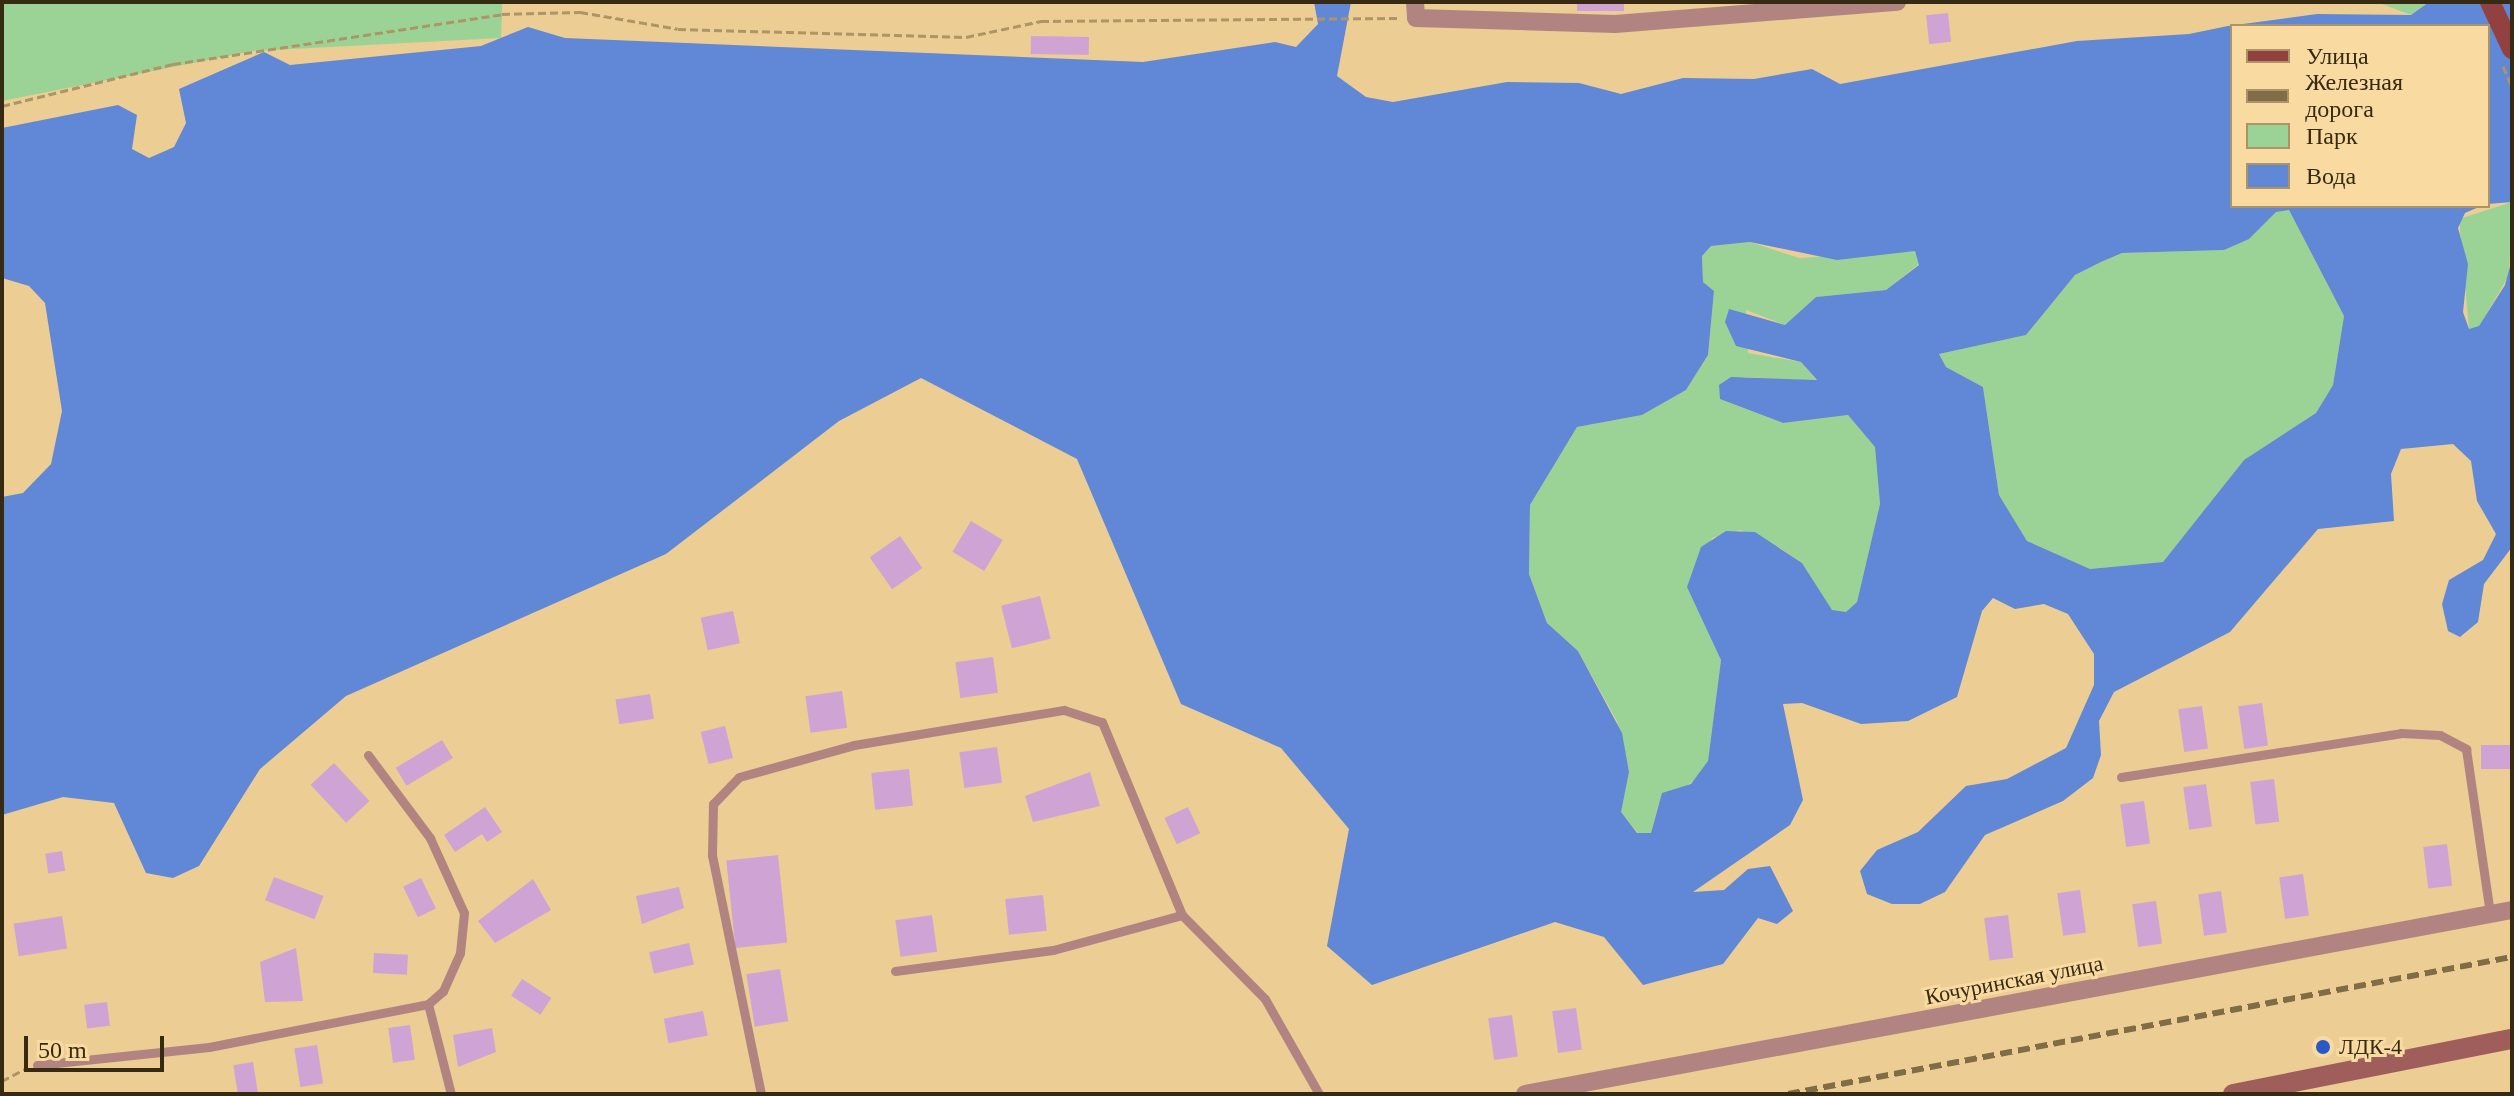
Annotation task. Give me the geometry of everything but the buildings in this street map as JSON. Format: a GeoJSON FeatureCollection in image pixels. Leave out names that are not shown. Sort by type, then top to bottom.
{"type":"FeatureCollection","features":[{"type":"Feature","properties":{"kind":"main road"},"geometry":{"type":"LineString","coordinates":[[2490,2],[2512,49]]}},
{"type":"Feature","properties":{"kind":"main road"},"geometry":{"type":"LineString","coordinates":[[2233,1094],[2512,1039]]}},
{"type":"Feature","properties":{"kind":"street"},"geometry":{"type":"LineString","coordinates":[[1415,10],[1736,11],[1897,2]]}},
{"type":"Feature","properties":{"kind":"street","name":"Кочуринская улица"},"geometry":{"type":"LineString","coordinates":[[1525,1094],[2512,910]]}},
{"type":"Feature","properties":{"kind":"lane"},"geometry":{"type":"LineString","coordinates":[[761,1094],[712,855],[713,804],[739,777],[931,730],[1077,714],[1102,722],[1125,766],[1182,915],[1265,999],[1319,1094]]}},
{"type":"Feature","properties":{"kind":"lane"},"geometry":{"type":"LineString","coordinates":[[2121,777],[2401,733],[2440,735],[2466,749],[2490,913]]}},
{"type":"Feature","properties":{"kind":"lane"},"geometry":{"type":"LineString","coordinates":[[37,1065],[209,1047],[428,1004],[443,991],[460,953],[464,913],[430,838],[368,755]]}},
{"type":"Feature","properties":{"kind":"lane"},"geometry":{"type":"LineString","coordinates":[[895,971],[1053,950],[1182,915]]}},
{"type":"Feature","properties":{"kind":"lane"},"geometry":{"type":"LineString","coordinates":[[428,1004],[451,1094]]}},
{"type":"Feature","properties":{"kind":"path"},"geometry":{"type":"LineString","coordinates":[[2,106],[173,64],[502,14],[580,12],[678,29],[966,37],[1041,21],[1363,17],[1415,10]]}},
{"type":"Feature","properties":{"kind":"path"},"geometry":{"type":"LineString","coordinates":[[2,1081],[37,1065]]}},
{"type":"Feature","properties":{"kind":"green space"},"geometry":{"type":"Polygon","coordinates":[[[2,2],[502,2],[501,38],[253,51],[2,101],[2,2]]]}},
{"type":"Feature","properties":{"kind":"green space"},"geometry":{"type":"Polygon","coordinates":[[[2382,2],[2429,2],[2411,15],[2382,4],[2382,2]]]}},
{"type":"Feature","properties":{"kind":"green space"},"geometry":{"type":"Polygon","coordinates":[[[2512,202],[2509,275],[2479,327],[2469,329],[2459,219],[2512,202]]]}},
{"type":"Feature","properties":{"kind":"green space"},"geometry":{"type":"Polygon","coordinates":[[[2289,210],[2344,316],[2333,385],[2316,413],[2244,460],[2163,562],[2090,569],[2027,541],[1999,495],[1983,387],[1946,367],[1939,354],[2026,335],[2075,275],[2122,253],[2224,250],[2276,212],[2289,210]]]}},
{"type":"Feature","properties":{"kind":"green space"},"geometry":{"type":"Polygon","coordinates":[[[1750,242],[1799,258],[1915,251],[1919,264],[1886,290],[1816,297],[1785,325],[1746,310],[1748,353],[1801,362],[1817,381],[1744,377],[1720,399],[1783,423],[1848,415],[1875,447],[1880,504],[1857,602],[1847,612],[1832,611],[1802,563],[1780,548],[1740,530],[1712,538],[1694,599],[1721,660],[1708,761],[1703,774],[1658,806],[1651,833],[1638,833],[1620,812],[1629,772],[1617,721],[1578,651],[1547,623],[1529,574],[1530,505],[1577,427],[1642,415],[1686,390],[1708,355],[1714,291],[1703,282],[1702,256],[1711,246],[1750,242]]]}},
{"type":"Feature","properties":{"kind":"water"},"geometry":{"type":"Polygon","coordinates":[[[1314,2],[1351,2],[1337,76],[1366,97],[1393,102],[1507,82],[1579,83],[1621,94],[1683,78],[1754,79],[1812,69],[1840,84],[2077,41],[2189,34],[2230,26],[2230,208],[2476,208],[2465,213],[2458,228],[2468,264],[2463,312],[2469,329],[2479,326],[2505,285],[2512,259],[2512,547],[2484,584],[2478,622],[2460,637],[2448,631],[2442,604],[2449,580],[2483,560],[2496,534],[2477,501],[2471,461],[2453,444],[2401,449],[2391,474],[2394,521],[2318,529],[2230,632],[2114,692],[2099,721],[2101,755],[2093,778],[2063,801],[1985,835],[1945,892],[1920,904],[1892,904],[1867,894],[1860,871],[1877,850],[1918,832],[1966,786],[2007,779],[2066,748],[2094,685],[2094,654],[2068,614],[2044,604],[2015,609],[1993,598],[1982,611],[1957,697],[1908,721],[1861,724],[1802,703],[1783,704],[1803,800],[1790,825],[1693,892],[1724,890],[1748,869],[1770,866],[1793,911],[1777,924],[1758,918],[1723,964],[1643,985],[1604,937],[1555,922],[1372,985],[1327,946],[1349,829],[1281,748],[1181,704],[1077,459],[921,378],[839,421],[666,554],[346,696],[260,769],[199,866],[173,878],[146,873],[114,803],[63,797],[2,815],[2,497],[23,493],[51,464],[62,411],[45,303],[29,286],[2,278],[2,128],[118,105],[137,115],[132,149],[149,158],[174,147],[186,123],[179,89],[264,52],[290,65],[481,46],[528,27],[565,38],[1143,62],[1275,42],[1296,47],[1318,24],[1314,2]],[[2289,210],[2276,212],[2249,239],[2224,250],[2122,253],[2075,275],[2026,335],[1939,354],[1946,367],[1983,387],[1999,495],[2027,541],[2090,569],[2163,562],[2244,460],[2316,413],[2333,385],[2344,316],[2289,210]],[[1750,242],[1711,246],[1702,256],[1703,282],[1714,291],[1708,355],[1686,390],[1642,415],[1577,427],[1530,505],[1529,574],[1547,623],[1578,651],[1622,733],[1629,772],[1621,812],[1637,833],[1651,833],[1662,793],[1691,784],[1708,761],[1721,660],[1687,587],[1701,547],[1726,531],[1755,532],[1802,563],[1832,610],[1846,612],[1857,602],[1880,504],[1875,447],[1848,415],[1783,423],[1720,399],[1719,385],[1731,377],[1817,380],[1801,362],[1736,346],[1725,322],[1729,309],[1785,325],[1816,297],[1886,290],[1919,265],[1915,251],[1837,260],[1750,242]]]}},
{"type":"Feature","properties":{"kind":"water"},"geometry":{"type":"Polygon","coordinates":[[[2429,2],[2512,2],[2512,202],[2490,204],[2490,24],[2243,24],[2317,14],[2411,15],[2429,2]]]}},
{"type":"Feature","properties":{"kind":"railway"},"geometry":{"type":"LineString","coordinates":[[1788,1094],[2512,957]]}},
{"type":"Feature","properties":{"kind":"place","name":"ЛДК-4"},"geometry":{"type":"Point","coordinates":[2323,1047]}}]}
